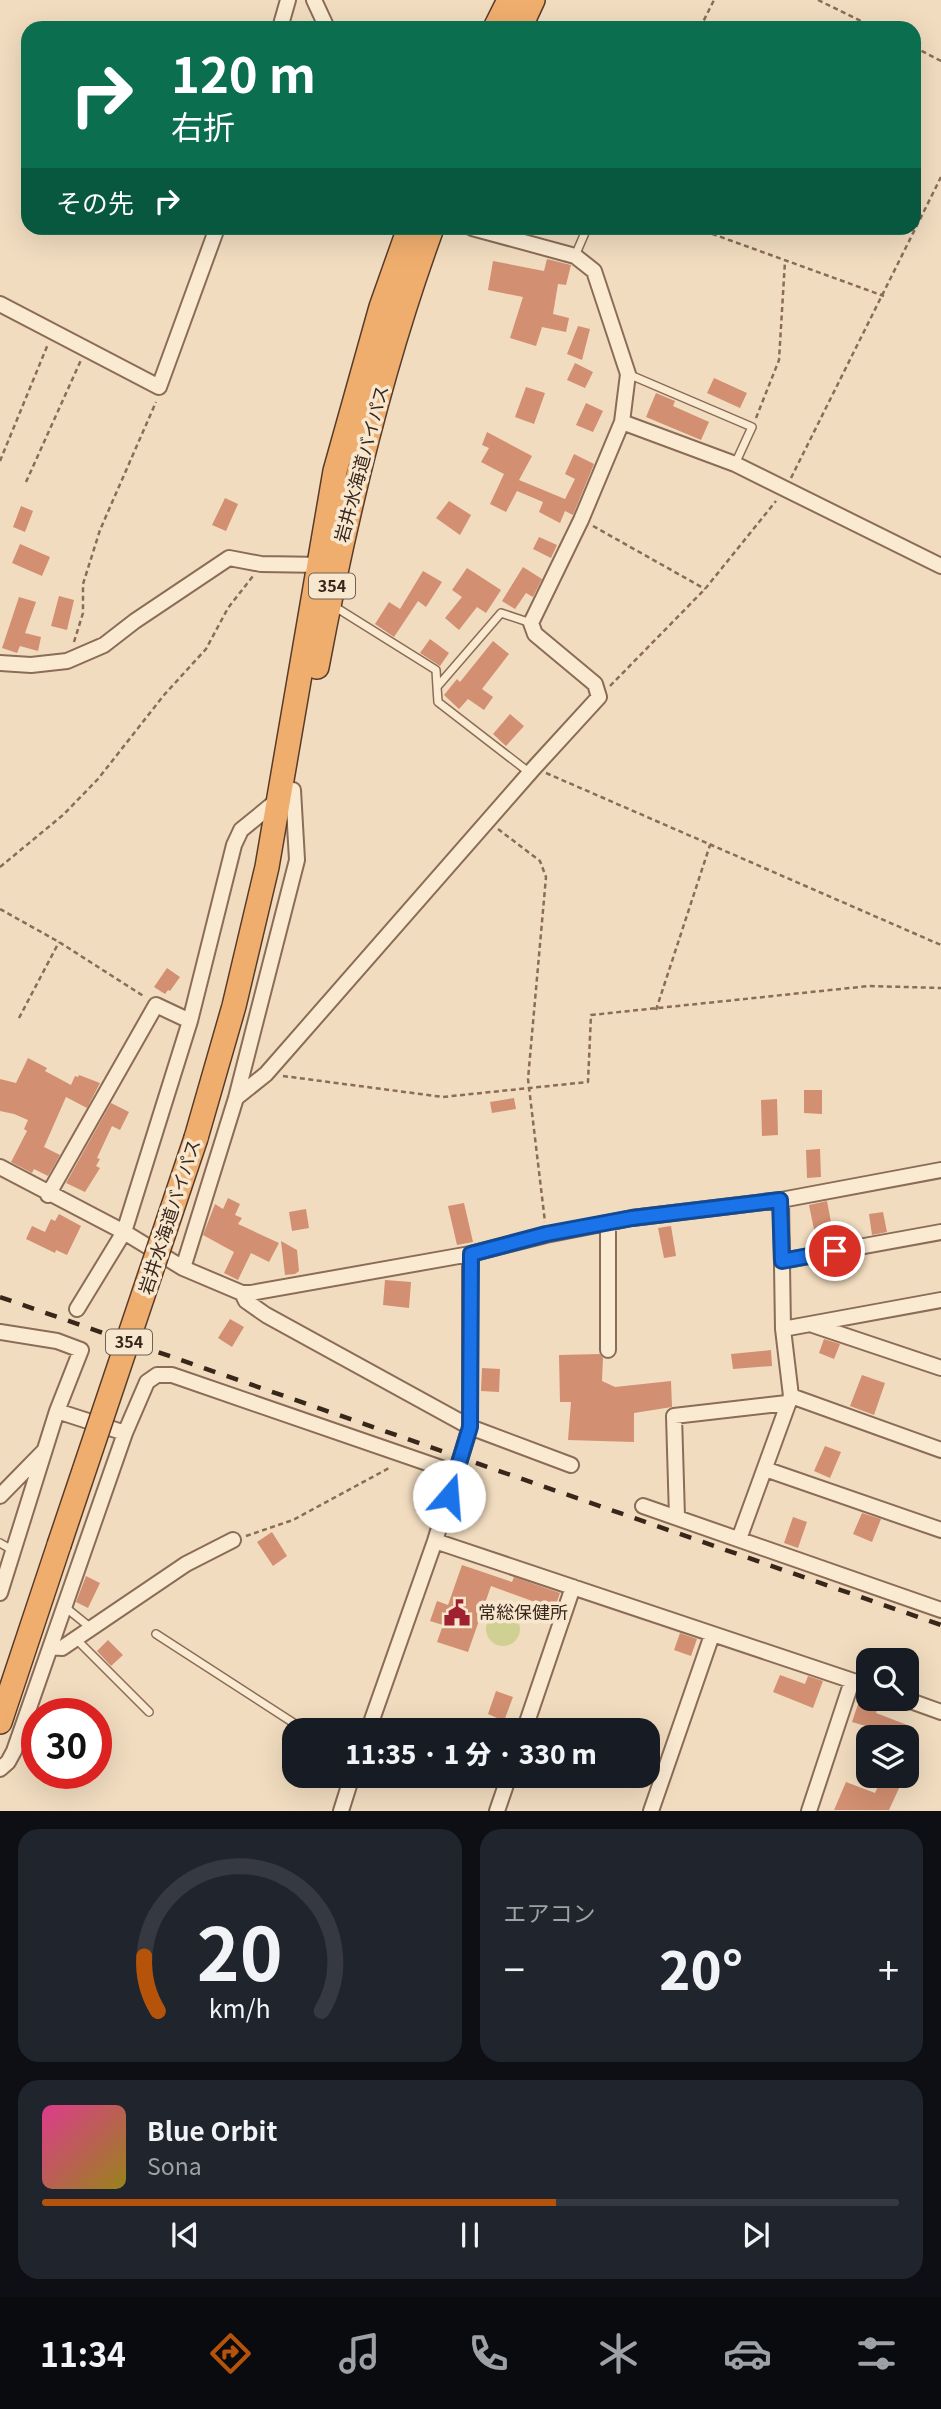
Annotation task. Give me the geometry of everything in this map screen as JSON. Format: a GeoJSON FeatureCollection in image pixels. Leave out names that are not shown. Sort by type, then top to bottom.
{"type":"FeatureCollection","features":[{"type":"Feature","properties":{"kind":"highway"},"geometry":{"type":"LineString","coordinates":[[498,21],[509,0]]}},
{"type":"Feature","properties":{"kind":"highway"},"geometry":{"type":"LineString","coordinates":[[523,21],[533,0]]}},
{"type":"Feature","properties":{"kind":"highway","name":"岩井水海道バイパス"},"geometry":{"type":"LineString","coordinates":[[0,1721],[196,1138],[276,858],[327,565],[335,471],[381,307],[407,235]]}},
{"type":"Feature","properties":{"kind":"highway","name":"岩井水海道バイパス"},"geometry":{"type":"LineString","coordinates":[[286,794],[329,603],[327,565],[430,235]]}},
{"type":"Feature","properties":{"kind":"street"},"geometry":{"type":"LineString","coordinates":[[282,21],[288,0]]}},
{"type":"Feature","properties":{"kind":"street"},"geometry":{"type":"LineString","coordinates":[[314,0],[324,21]]}},
{"type":"Feature","properties":{"kind":"street"},"geometry":{"type":"LineString","coordinates":[[0,304],[159,387],[214,235]]}},
{"type":"Feature","properties":{"kind":"street"},"geometry":{"type":"LineString","coordinates":[[236,1097],[266,1074],[599,697],[595,684],[535,634],[531,623],[581,520],[622,422],[628,374],[594,271],[575,256],[498,235]]}},
{"type":"Feature","properties":{"kind":"street"},"geometry":{"type":"LineString","coordinates":[[622,422],[735,464],[941,566]]}},
{"type":"Feature","properties":{"kind":"street"},"geometry":{"type":"LineString","coordinates":[[0,663],[31,665],[68,661],[104,645],[229,558],[261,564],[327,565]]}},
{"type":"Feature","properties":{"kind":"street"},"geometry":{"type":"LineString","coordinates":[[77,1309],[124,1232],[190,1021],[234,845],[241,830],[286,794],[297,860],[236,1097],[183,1268]]}},
{"type":"Feature","properties":{"kind":"street"},"geometry":{"type":"LineString","coordinates":[[48,1195],[156,1005],[190,1021]]}},
{"type":"Feature","properties":{"kind":"street"},"geometry":{"type":"LineString","coordinates":[[0,1167],[48,1195],[124,1232],[183,1268],[242,1293],[311,1284],[471,1254],[546,1234],[632,1218],[780,1200],[941,1170]]}},
{"type":"Feature","properties":{"kind":"street"},"geometry":{"type":"LineString","coordinates":[[739,1539],[789,1400],[783,1329],[780,1200]]}},
{"type":"Feature","properties":{"kind":"street"},"geometry":{"type":"LineString","coordinates":[[608,1223],[608,1350]]}},
{"type":"Feature","properties":{"kind":"street"},"geometry":{"type":"LineString","coordinates":[[782,1261],[941,1232]]}},
{"type":"Feature","properties":{"kind":"street"},"geometry":{"type":"LineString","coordinates":[[373,1718],[435,1541],[470,1427],[471,1254]]}},
{"type":"Feature","properties":{"kind":"street"},"geometry":{"type":"LineString","coordinates":[[242,1293],[246,1301],[266,1315],[470,1427],[571,1465]]}},
{"type":"Feature","properties":{"kind":"street"},"geometry":{"type":"LineString","coordinates":[[783,1329],[941,1300]]}},
{"type":"Feature","properties":{"kind":"street"},"geometry":{"type":"LineString","coordinates":[[811,1325],[941,1368]]}},
{"type":"Feature","properties":{"kind":"street"},"geometry":{"type":"LineString","coordinates":[[0,1332],[57,1341],[81,1350],[57,1411],[0,1592]]}},
{"type":"Feature","properties":{"kind":"street"},"geometry":{"type":"LineString","coordinates":[[0,1769],[14,1751],[125,1433],[147,1382],[157,1375],[172,1375],[456,1473]]}},
{"type":"Feature","properties":{"kind":"street"},"geometry":{"type":"LineString","coordinates":[[677,1517],[674,1416],[789,1400],[941,1450]]}},
{"type":"Feature","properties":{"kind":"street"},"geometry":{"type":"LineString","coordinates":[[57,1411],[125,1433]]}},
{"type":"Feature","properties":{"kind":"street"},"geometry":{"type":"LineString","coordinates":[[0,1496],[47,1448]]}},
{"type":"Feature","properties":{"kind":"street"},"geometry":{"type":"LineString","coordinates":[[765,1469],[941,1530]]}},
{"type":"Feature","properties":{"kind":"street"},"geometry":{"type":"LineString","coordinates":[[643,1506],[940,1607]]}},
{"type":"Feature","properties":{"kind":"street"},"geometry":{"type":"LineString","coordinates":[[52,1647],[62,1648],[186,1564],[233,1540]]}},
{"type":"Feature","properties":{"kind":"street"},"geometry":{"type":"LineString","coordinates":[[435,1541],[856,1682]]}},
{"type":"Feature","properties":{"kind":"street"},"geometry":{"type":"LineString","coordinates":[[528,1718],[573,1587]]}},
{"type":"Feature","properties":{"kind":"street"},"geometry":{"type":"LineString","coordinates":[[651,1811],[712,1634]]}},
{"type":"Feature","properties":{"kind":"street"},"geometry":{"type":"LineString","coordinates":[[809,1811],[852,1681]]}},
{"type":"Feature","properties":{"kind":"street"},"geometry":{"type":"LineString","coordinates":[[919,1704],[941,1712]]}},
{"type":"Feature","properties":{"kind":"street"},"geometry":{"type":"LineString","coordinates":[[341,1811],[348,1788]]}},
{"type":"Feature","properties":{"kind":"street"},"geometry":{"type":"LineString","coordinates":[[497,1811],[505,1788]]}},
{"type":"Feature","properties":{"kind":"lane"},"geometry":{"type":"LineString","coordinates":[[575,256],[584,235]]}},
{"type":"Feature","properties":{"kind":"lane"},"geometry":{"type":"LineString","coordinates":[[628,374],[752,427],[735,464]]}},
{"type":"Feature","properties":{"kind":"lane"},"geometry":{"type":"LineString","coordinates":[[329,603],[436,670],[438,702],[532,770]]}},
{"type":"Feature","properties":{"kind":"lane"},"geometry":{"type":"LineString","coordinates":[[437,687],[501,613],[531,623]]}},
{"type":"Feature","properties":{"kind":"lane"},"geometry":{"type":"LineString","coordinates":[[0,1543],[14,1552]]}},
{"type":"Feature","properties":{"kind":"lane"},"geometry":{"type":"LineString","coordinates":[[65,1607],[91,1628]]}},
{"type":"Feature","properties":{"kind":"lane"},"geometry":{"type":"LineString","coordinates":[[156,1634],[286,1718]]}},
{"type":"Feature","properties":{"kind":"lane"},"geometry":{"type":"LineString","coordinates":[[76,1639],[149,1712]]}},
{"type":"Feature","properties":{"kind":"path"},"geometry":{"type":"LineString","coordinates":[[704,21],[714,0]]}},
{"type":"Feature","properties":{"kind":"path"},"geometry":{"type":"LineString","coordinates":[[818,0],[861,21]]}},
{"type":"Feature","properties":{"kind":"path"},"geometry":{"type":"LineString","coordinates":[[921,51],[941,61]]}},
{"type":"Feature","properties":{"kind":"path"},"geometry":{"type":"LineString","coordinates":[[921,219],[941,177]]}},
{"type":"Feature","properties":{"kind":"path"},"geometry":{"type":"LineString","coordinates":[[715,235],[884,296]]}},
{"type":"Feature","properties":{"kind":"path"},"geometry":{"type":"LineString","coordinates":[[599,697],[705,589],[785,489],[913,235]]}},
{"type":"Feature","properties":{"kind":"path"},"geometry":{"type":"LineString","coordinates":[[752,427],[779,360],[785,261]]}},
{"type":"Feature","properties":{"kind":"path"},"geometry":{"type":"LineString","coordinates":[[0,461],[53,332]]}},
{"type":"Feature","properties":{"kind":"path"},"geometry":{"type":"LineString","coordinates":[[26,482],[86,349]]}},
{"type":"Feature","properties":{"kind":"path"},"geometry":{"type":"LineString","coordinates":[[68,661],[83,613],[83,584],[100,530],[155,408],[159,387]]}},
{"type":"Feature","properties":{"kind":"path"},"geometry":{"type":"LineString","coordinates":[[581,520],[705,589]]}},
{"type":"Feature","properties":{"kind":"path"},"geometry":{"type":"LineString","coordinates":[[0,867],[63,816],[98,779],[164,695],[206,649],[228,608],[261,564]]}},
{"type":"Feature","properties":{"kind":"path"},"geometry":{"type":"LineString","coordinates":[[532,770],[941,945]]}},
{"type":"Feature","properties":{"kind":"path"},"geometry":{"type":"LineString","coordinates":[[488,820],[540,861],[547,877],[528,1089],[546,1234]]}},
{"type":"Feature","properties":{"kind":"path"},"geometry":{"type":"LineString","coordinates":[[656,1010],[710,845]]}},
{"type":"Feature","properties":{"kind":"path"},"geometry":{"type":"LineString","coordinates":[[0,909],[59,942],[156,1005]]}},
{"type":"Feature","properties":{"kind":"path"},"geometry":{"type":"LineString","coordinates":[[19,1018],[59,942]]}},
{"type":"Feature","properties":{"kind":"path"},"geometry":{"type":"LineString","coordinates":[[266,1074],[443,1097],[588,1082],[591,1015],[869,986],[941,988]]}},
{"type":"Feature","properties":{"kind":"path"},"geometry":{"type":"LineString","coordinates":[[233,1540],[293,1520],[411,1456]]}},
{"type":"Feature","properties":{"kind":"green space"},"geometry":{"type":"Polygon","coordinates":[[[503,1612],[515,1617],[520,1629],[515,1641],[503,1646],[491,1641],[486,1629],[491,1617],[503,1612]]]}},
{"type":"Feature","properties":{"kind":"building"},"geometry":{"type":"Polygon","coordinates":[[[547,259],[571,265],[566,285],[558,284],[553,314],[569,318],[566,332],[542,327],[536,346],[510,338],[523,297],[488,290],[493,261],[544,271],[547,259]]]}},
{"type":"Feature","properties":{"kind":"building"},"geometry":{"type":"Polygon","coordinates":[[[578,326],[590,329],[582,360],[567,354],[578,326]]]}},
{"type":"Feature","properties":{"kind":"building"},"geometry":{"type":"Polygon","coordinates":[[[575,363],[593,372],[585,388],[567,380],[575,363]]]}},
{"type":"Feature","properties":{"kind":"building"},"geometry":{"type":"Polygon","coordinates":[[[714,378],[747,393],[740,408],[707,393],[714,378]]]}},
{"type":"Feature","properties":{"kind":"building"},"geometry":{"type":"Polygon","coordinates":[[[526,387],[545,393],[534,424],[515,417],[526,387]]]}},
{"type":"Feature","properties":{"kind":"building"},"geometry":{"type":"Polygon","coordinates":[[[656,393],[675,401],[673,406],[709,422],[701,440],[646,417],[656,393]]]}},
{"type":"Feature","properties":{"kind":"building"},"geometry":{"type":"Polygon","coordinates":[[[586,403],[603,411],[593,432],[576,425],[586,403]]]}},
{"type":"Feature","properties":{"kind":"building"},"geometry":{"type":"Polygon","coordinates":[[[487,432],[532,456],[519,480],[565,499],[575,479],[565,474],[574,454],[594,464],[573,515],[565,511],[560,523],[539,512],[543,502],[517,491],[506,512],[490,504],[504,474],[481,462],[489,448],[482,445],[487,432]]]}},
{"type":"Feature","properties":{"kind":"building"},"geometry":{"type":"Polygon","coordinates":[[[225,498],[238,504],[226,531],[212,525],[225,498]]]}},
{"type":"Feature","properties":{"kind":"building"},"geometry":{"type":"Polygon","coordinates":[[[449,501],[471,515],[460,535],[436,518],[449,501]]]}},
{"type":"Feature","properties":{"kind":"building"},"geometry":{"type":"Polygon","coordinates":[[[21,506],[33,511],[25,532],[13,527],[21,506]]]}},
{"type":"Feature","properties":{"kind":"building"},"geometry":{"type":"Polygon","coordinates":[[[539,537],[557,545],[551,558],[533,549],[539,537]]]}},
{"type":"Feature","properties":{"kind":"building"},"geometry":{"type":"Polygon","coordinates":[[[20,544],[50,557],[42,576],[12,563],[20,544]]]}},
{"type":"Feature","properties":{"kind":"building"},"geometry":{"type":"Polygon","coordinates":[[[523,567],[542,579],[533,597],[526,593],[515,609],[502,601],[523,567]]]}},
{"type":"Feature","properties":{"kind":"building"},"geometry":{"type":"Polygon","coordinates":[[[467,568],[501,590],[486,613],[477,607],[459,630],[445,618],[462,597],[452,590],[467,568]]]}},
{"type":"Feature","properties":{"kind":"building"},"geometry":{"type":"Polygon","coordinates":[[[423,571],[442,582],[426,607],[418,601],[394,637],[375,624],[389,602],[400,609],[423,571]]]}},
{"type":"Feature","properties":{"kind":"building"},"geometry":{"type":"Polygon","coordinates":[[[59,596],[74,600],[67,630],[51,626],[59,596]]]}},
{"type":"Feature","properties":{"kind":"building"},"geometry":{"type":"Polygon","coordinates":[[[19,597],[36,602],[25,633],[41,637],[38,651],[20,646],[17,653],[2,648],[19,597]]]}},
{"type":"Feature","properties":{"kind":"building"},"geometry":{"type":"Polygon","coordinates":[[[430,639],[449,653],[440,666],[420,653],[430,639]]]}},
{"type":"Feature","properties":{"kind":"building"},"geometry":{"type":"Polygon","coordinates":[[[493,641],[509,654],[482,689],[493,697],[484,710],[468,699],[459,709],[444,695],[457,679],[460,682],[493,641]]]}},
{"type":"Feature","properties":{"kind":"building"},"geometry":{"type":"Polygon","coordinates":[[[510,714],[524,726],[506,746],[493,734],[510,714]]]}},
{"type":"Feature","properties":{"kind":"building"},"geometry":{"type":"Polygon","coordinates":[[[167,968],[180,977],[165,994],[154,987],[167,968]]]}},
{"type":"Feature","properties":{"kind":"building"},"geometry":{"type":"Polygon","coordinates":[[[28,1058],[71,1085],[75,1076],[79,1075],[100,1083],[87,1108],[66,1097],[44,1147],[60,1155],[48,1176],[34,1169],[32,1173],[11,1162],[27,1131],[24,1129],[28,1120],[0,1111],[0,1079],[16,1083],[28,1058]]]}},
{"type":"Feature","properties":{"kind":"building"},"geometry":{"type":"Polygon","coordinates":[[[804,1090],[822,1090],[822,1114],[804,1113],[804,1090]]]}},
{"type":"Feature","properties":{"kind":"building"},"geometry":{"type":"Polygon","coordinates":[[[514,1098],[516,1109],[492,1113],[490,1102],[514,1098]]]}},
{"type":"Feature","properties":{"kind":"building"},"geometry":{"type":"Polygon","coordinates":[[[777,1099],[778,1135],[762,1136],[761,1100],[777,1099]]]}},
{"type":"Feature","properties":{"kind":"building"},"geometry":{"type":"Polygon","coordinates":[[[111,1103],[129,1112],[120,1130],[112,1126],[97,1158],[100,1159],[96,1166],[100,1168],[85,1192],[66,1183],[111,1103]]]}},
{"type":"Feature","properties":{"kind":"building"},"geometry":{"type":"Polygon","coordinates":[[[820,1149],[821,1177],[807,1178],[806,1150],[820,1149]]]}},
{"type":"Feature","properties":{"kind":"building"},"geometry":{"type":"Polygon","coordinates":[[[228,1198],[240,1204],[235,1215],[242,1218],[238,1224],[279,1243],[269,1262],[251,1253],[238,1280],[224,1273],[234,1252],[203,1235],[215,1204],[223,1209],[228,1198]]]}},
{"type":"Feature","properties":{"kind":"building"},"geometry":{"type":"Polygon","coordinates":[[[827,1201],[831,1222],[835,1221],[838,1234],[816,1239],[809,1205],[827,1201]]]}},
{"type":"Feature","properties":{"kind":"building"},"geometry":{"type":"Polygon","coordinates":[[[464,1203],[473,1242],[457,1245],[448,1206],[464,1203]]]}},
{"type":"Feature","properties":{"kind":"building"},"geometry":{"type":"Polygon","coordinates":[[[306,1209],[309,1228],[292,1231],[289,1212],[306,1209]]]}},
{"type":"Feature","properties":{"kind":"building"},"geometry":{"type":"Polygon","coordinates":[[[883,1212],[887,1232],[872,1235],[869,1214],[883,1212]]]}},
{"type":"Feature","properties":{"kind":"building"},"geometry":{"type":"Polygon","coordinates":[[[59,1214],[81,1226],[67,1255],[56,1250],[55,1253],[26,1239],[32,1226],[45,1232],[51,1219],[55,1221],[59,1214]]]}},
{"type":"Feature","properties":{"kind":"building"},"geometry":{"type":"Polygon","coordinates":[[[671,1226],[676,1256],[664,1258],[658,1228],[671,1226]]]}},
{"type":"Feature","properties":{"kind":"building"},"geometry":{"type":"Polygon","coordinates":[[[281,1241],[297,1250],[299,1271],[295,1274],[285,1275],[281,1241]]]}},
{"type":"Feature","properties":{"kind":"building"},"geometry":{"type":"Polygon","coordinates":[[[385,1280],[411,1282],[409,1308],[383,1305],[385,1280]]]}},
{"type":"Feature","properties":{"kind":"building"},"geometry":{"type":"Polygon","coordinates":[[[230,1319],[244,1327],[232,1347],[218,1338],[230,1319]]]}},
{"type":"Feature","properties":{"kind":"building"},"geometry":{"type":"Polygon","coordinates":[[[824,1339],[840,1344],[834,1359],[819,1353],[824,1339]]]}},
{"type":"Feature","properties":{"kind":"building"},"geometry":{"type":"Polygon","coordinates":[[[771,1350],[772,1366],[733,1369],[731,1354],[771,1350]]]}},
{"type":"Feature","properties":{"kind":"building"},"geometry":{"type":"Polygon","coordinates":[[[600,1354],[603,1358],[602,1381],[615,1387],[671,1381],[672,1407],[634,1413],[634,1442],[568,1440],[571,1402],[560,1402],[559,1355],[600,1354]]]}},
{"type":"Feature","properties":{"kind":"building"},"geometry":{"type":"Polygon","coordinates":[[[482,1368],[500,1369],[499,1392],[481,1391],[482,1368]]]}},
{"type":"Feature","properties":{"kind":"building"},"geometry":{"type":"Polygon","coordinates":[[[862,1375],[885,1383],[874,1415],[850,1406],[862,1375]]]}},
{"type":"Feature","properties":{"kind":"building"},"geometry":{"type":"Polygon","coordinates":[[[825,1446],[841,1452],[830,1478],[814,1471],[825,1446]]]}},
{"type":"Feature","properties":{"kind":"building"},"geometry":{"type":"Polygon","coordinates":[[[862,1513],[881,1519],[872,1542],[853,1534],[862,1513]]]}},
{"type":"Feature","properties":{"kind":"building"},"geometry":{"type":"Polygon","coordinates":[[[793,1517],[807,1522],[798,1548],[784,1543],[793,1517]]]}},
{"type":"Feature","properties":{"kind":"building"},"geometry":{"type":"Polygon","coordinates":[[[272,1532],[287,1556],[273,1566],[257,1542],[272,1532]]]}},
{"type":"Feature","properties":{"kind":"building","name":"常総保健所"},"geometry":{"type":"Polygon","coordinates":[[[462,1565],[512,1582],[514,1577],[560,1593],[553,1613],[534,1606],[535,1602],[491,1586],[468,1652],[437,1642],[443,1625],[430,1621],[437,1601],[448,1605],[462,1565]]]}},
{"type":"Feature","properties":{"kind":"building"},"geometry":{"type":"Polygon","coordinates":[[[86,1576],[100,1583],[88,1608],[76,1602],[86,1576]]]}},
{"type":"Feature","properties":{"kind":"building"},"geometry":{"type":"Polygon","coordinates":[[[680,1633],[697,1639],[691,1656],[674,1650],[680,1633]]]}},
{"type":"Feature","properties":{"kind":"building"},"geometry":{"type":"Polygon","coordinates":[[[108,1640],[123,1655],[111,1666],[97,1651],[108,1640]]]}},
{"type":"Feature","properties":{"kind":"building"},"geometry":{"type":"Polygon","coordinates":[[[780,1675],[805,1684],[808,1676],[823,1681],[813,1708],[773,1692],[780,1675]]]}},
{"type":"Feature","properties":{"kind":"building"},"geometry":{"type":"Polygon","coordinates":[[[496,1691],[513,1697],[505,1718],[488,1714],[496,1691]]]}},
{"type":"Feature","properties":{"kind":"building"},"geometry":{"type":"Polygon","coordinates":[[[856,1710],[877,1711],[876,1713],[907,1725],[862,1725],[852,1722],[856,1710]]]}},
{"type":"Feature","properties":{"kind":"building"},"geometry":{"type":"Polygon","coordinates":[[[846,1782],[875,1793],[877,1788],[899,1788],[889,1810],[834,1810],[846,1782]]]}},
{"type":"Feature","properties":{"kind":"railway"},"geometry":{"type":"LineString","coordinates":[[0,1297],[941,1625]]}},
{"type":"Feature","properties":{"kind":"place","name":"常総保健所"},"geometry":{"type":"Point","coordinates":[457,1613]}},
{"type":"Feature","properties":{"kind":"route"},"geometry":{"type":"LineString","coordinates":[[449,1496],[470,1427],[471,1254],[546,1234],[632,1218],[780,1200],[782,1261],[835,1251]]}}]}
